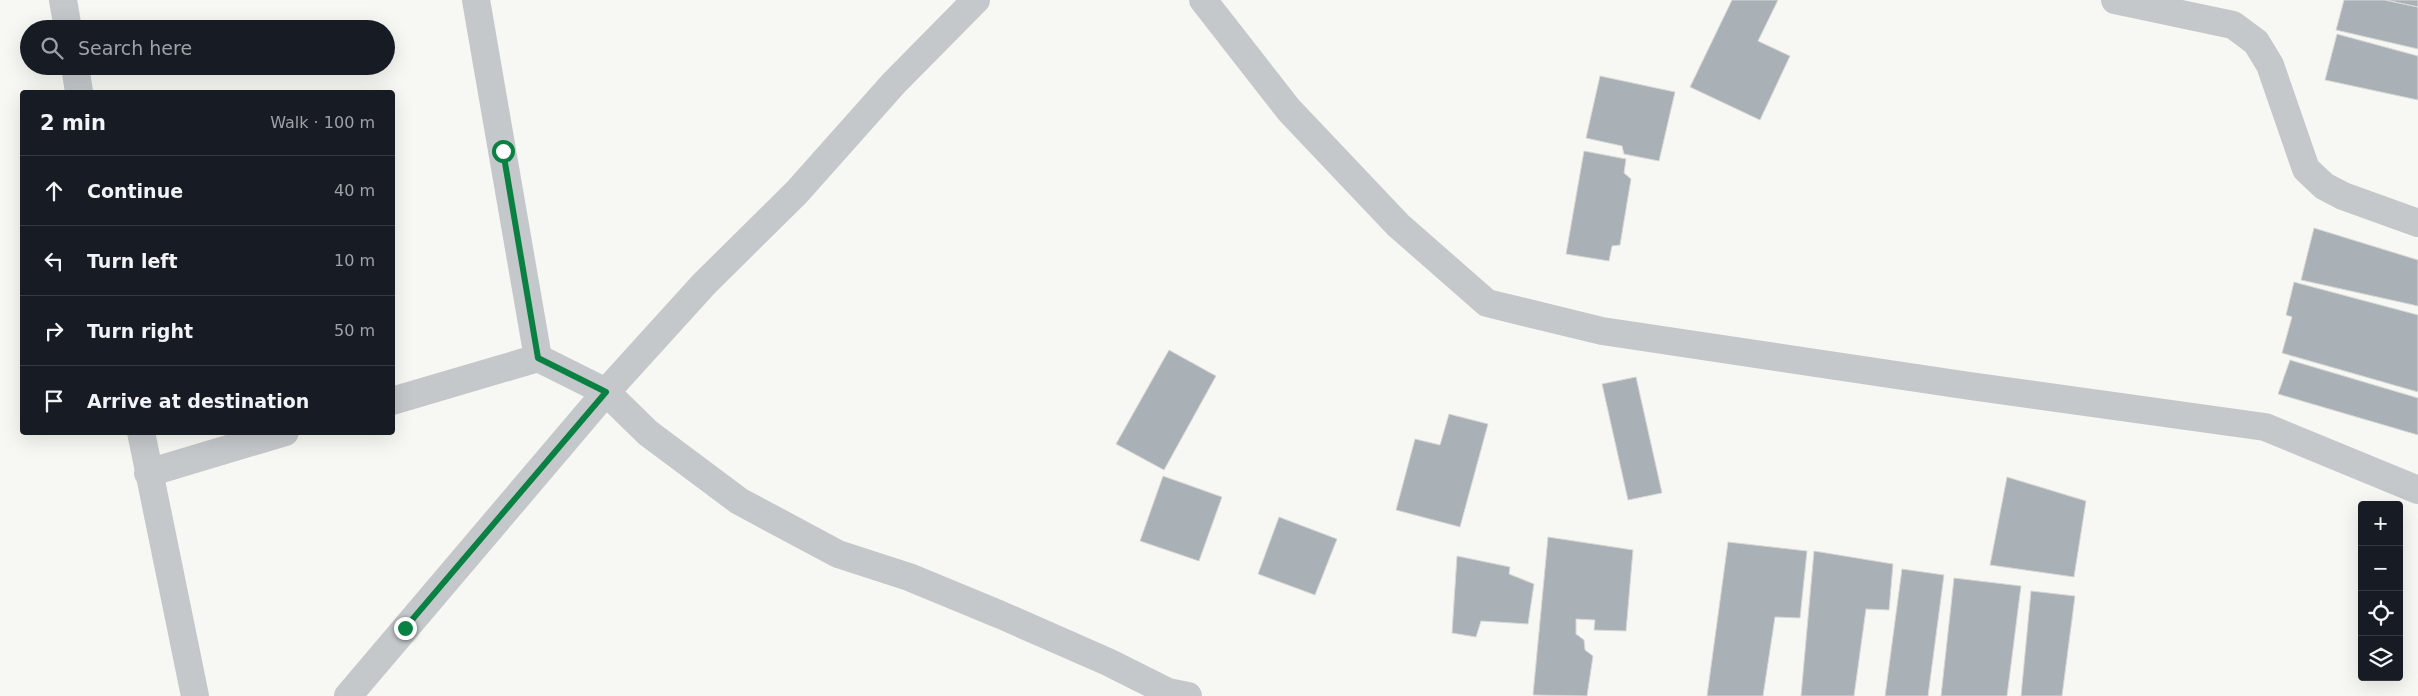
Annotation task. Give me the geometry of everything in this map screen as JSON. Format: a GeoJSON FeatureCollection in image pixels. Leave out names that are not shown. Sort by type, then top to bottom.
{"type":"FeatureCollection","features":[{"type":"Feature","properties":{"kind":"street"},"geometry":{"type":"LineString","coordinates":[[63,0],[66,20]]}},
{"type":"Feature","properties":{"kind":"street"},"geometry":{"type":"LineString","coordinates":[[476,0],[538,358]]}},
{"type":"Feature","properties":{"kind":"street"},"geometry":{"type":"LineString","coordinates":[[348,696],[606,392],[704,284],[797,192],[894,83],[976,0]]}},
{"type":"Feature","properties":{"kind":"street"},"geometry":{"type":"LineString","coordinates":[[1203,0],[1289,110],[1398,225],[1486,303],[1602,331],[1970,386],[2265,427],[2418,490]]}},
{"type":"Feature","properties":{"kind":"street"},"geometry":{"type":"LineString","coordinates":[[2115,0],[2233,26],[2256,42],[2270,65],[2306,169],[2324,186],[2343,196],[2418,223]]}},
{"type":"Feature","properties":{"kind":"street"},"geometry":{"type":"LineString","coordinates":[[76,75],[79,90]]}},
{"type":"Feature","properties":{"kind":"street"},"geometry":{"type":"LineString","coordinates":[[395,400],[538,358],[606,392],[648,433],[739,501],[838,554],[918,581],[1090,654],[1168,692],[1188,696]]}},
{"type":"Feature","properties":{"kind":"street"},"geometry":{"type":"LineString","coordinates":[[142,435],[195,696]]}},
{"type":"Feature","properties":{"kind":"street"},"geometry":{"type":"LineString","coordinates":[[148,473],[275,435]]}},
{"type":"Feature","properties":{"kind":"building"},"geometry":{"type":"Polygon","coordinates":[[[1732,0],[1778,0],[1758,41],[1790,56],[1760,120],[1690,87],[1732,0]]]}},
{"type":"Feature","properties":{"kind":"building"},"geometry":{"type":"Polygon","coordinates":[[[2344,0],[2385,0],[2418,7],[2418,49],[2336,30],[2344,0]]]}},
{"type":"Feature","properties":{"kind":"building"},"geometry":{"type":"Polygon","coordinates":[[[2385,0],[2418,0],[2418,7],[2385,0]]]}},
{"type":"Feature","properties":{"kind":"building"},"geometry":{"type":"Polygon","coordinates":[[[2337,34],[2418,56],[2418,100],[2325,80],[2337,34]]]}},
{"type":"Feature","properties":{"kind":"building"},"geometry":{"type":"Polygon","coordinates":[[[1600,76],[1675,92],[1659,161],[1624,154],[1622,146],[1586,138],[1600,76]]]}},
{"type":"Feature","properties":{"kind":"building"},"geometry":{"type":"Polygon","coordinates":[[[1584,151],[1626,159],[1624,173],[1631,179],[1620,245],[1612,246],[1609,261],[1566,254],[1584,151]]]}},
{"type":"Feature","properties":{"kind":"building"},"geometry":{"type":"Polygon","coordinates":[[[2314,228],[2418,260],[2418,306],[2301,280],[2314,228]]]}},
{"type":"Feature","properties":{"kind":"building"},"geometry":{"type":"Polygon","coordinates":[[[2294,282],[2418,315],[2418,392],[2282,353],[2292,317],[2286,315],[2294,282]]]}},
{"type":"Feature","properties":{"kind":"building"},"geometry":{"type":"Polygon","coordinates":[[[1169,350],[1216,376],[1164,470],[1116,444],[1169,350]]]}},
{"type":"Feature","properties":{"kind":"building"},"geometry":{"type":"Polygon","coordinates":[[[2290,360],[2418,398],[2418,435],[2278,394],[2290,360]]]}},
{"type":"Feature","properties":{"kind":"building"},"geometry":{"type":"Polygon","coordinates":[[[1636,377],[1662,493],[1628,500],[1602,384],[1636,377]]]}},
{"type":"Feature","properties":{"kind":"building"},"geometry":{"type":"Polygon","coordinates":[[[1449,414],[1488,424],[1460,527],[1396,510],[1415,439],[1440,445],[1449,414]]]}},
{"type":"Feature","properties":{"kind":"building"},"geometry":{"type":"Polygon","coordinates":[[[1163,476],[1222,497],[1199,561],[1140,541],[1163,476]]]}},
{"type":"Feature","properties":{"kind":"building"},"geometry":{"type":"Polygon","coordinates":[[[2007,477],[2086,501],[2074,577],[1990,565],[2007,477]]]}},
{"type":"Feature","properties":{"kind":"building"},"geometry":{"type":"Polygon","coordinates":[[[1279,517],[1337,539],[1315,595],[1258,574],[1279,517]]]}},
{"type":"Feature","properties":{"kind":"building"},"geometry":{"type":"Polygon","coordinates":[[[1548,537],[1633,550],[1626,631],[1594,630],[1595,620],[1576,619],[1576,634],[1584,640],[1585,650],[1593,656],[1587,696],[1533,695],[1548,537]]]}},
{"type":"Feature","properties":{"kind":"building"},"geometry":{"type":"Polygon","coordinates":[[[1728,542],[1807,551],[1800,618],[1775,617],[1763,696],[1707,696],[1728,542]]]}},
{"type":"Feature","properties":{"kind":"building"},"geometry":{"type":"Polygon","coordinates":[[[1814,551],[1893,564],[1889,610],[1866,609],[1854,696],[1801,696],[1814,551]]]}},
{"type":"Feature","properties":{"kind":"building"},"geometry":{"type":"Polygon","coordinates":[[[1457,556],[1510,567],[1509,574],[1534,584],[1528,624],[1481,621],[1476,637],[1452,633],[1457,556]]]}},
{"type":"Feature","properties":{"kind":"building"},"geometry":{"type":"Polygon","coordinates":[[[1902,569],[1944,575],[1928,696],[1885,696],[1902,569]]]}},
{"type":"Feature","properties":{"kind":"building"},"geometry":{"type":"Polygon","coordinates":[[[1954,578],[2021,586],[2007,696],[1941,696],[1954,578]]]}},
{"type":"Feature","properties":{"kind":"building"},"geometry":{"type":"Polygon","coordinates":[[[2031,591],[2075,596],[2062,696],[2021,696],[2031,591]]]}},
{"type":"Feature","properties":{"kind":"route"},"geometry":{"type":"LineString","coordinates":[[405,628],[606,392],[538,358],[503,151]]}}]}
